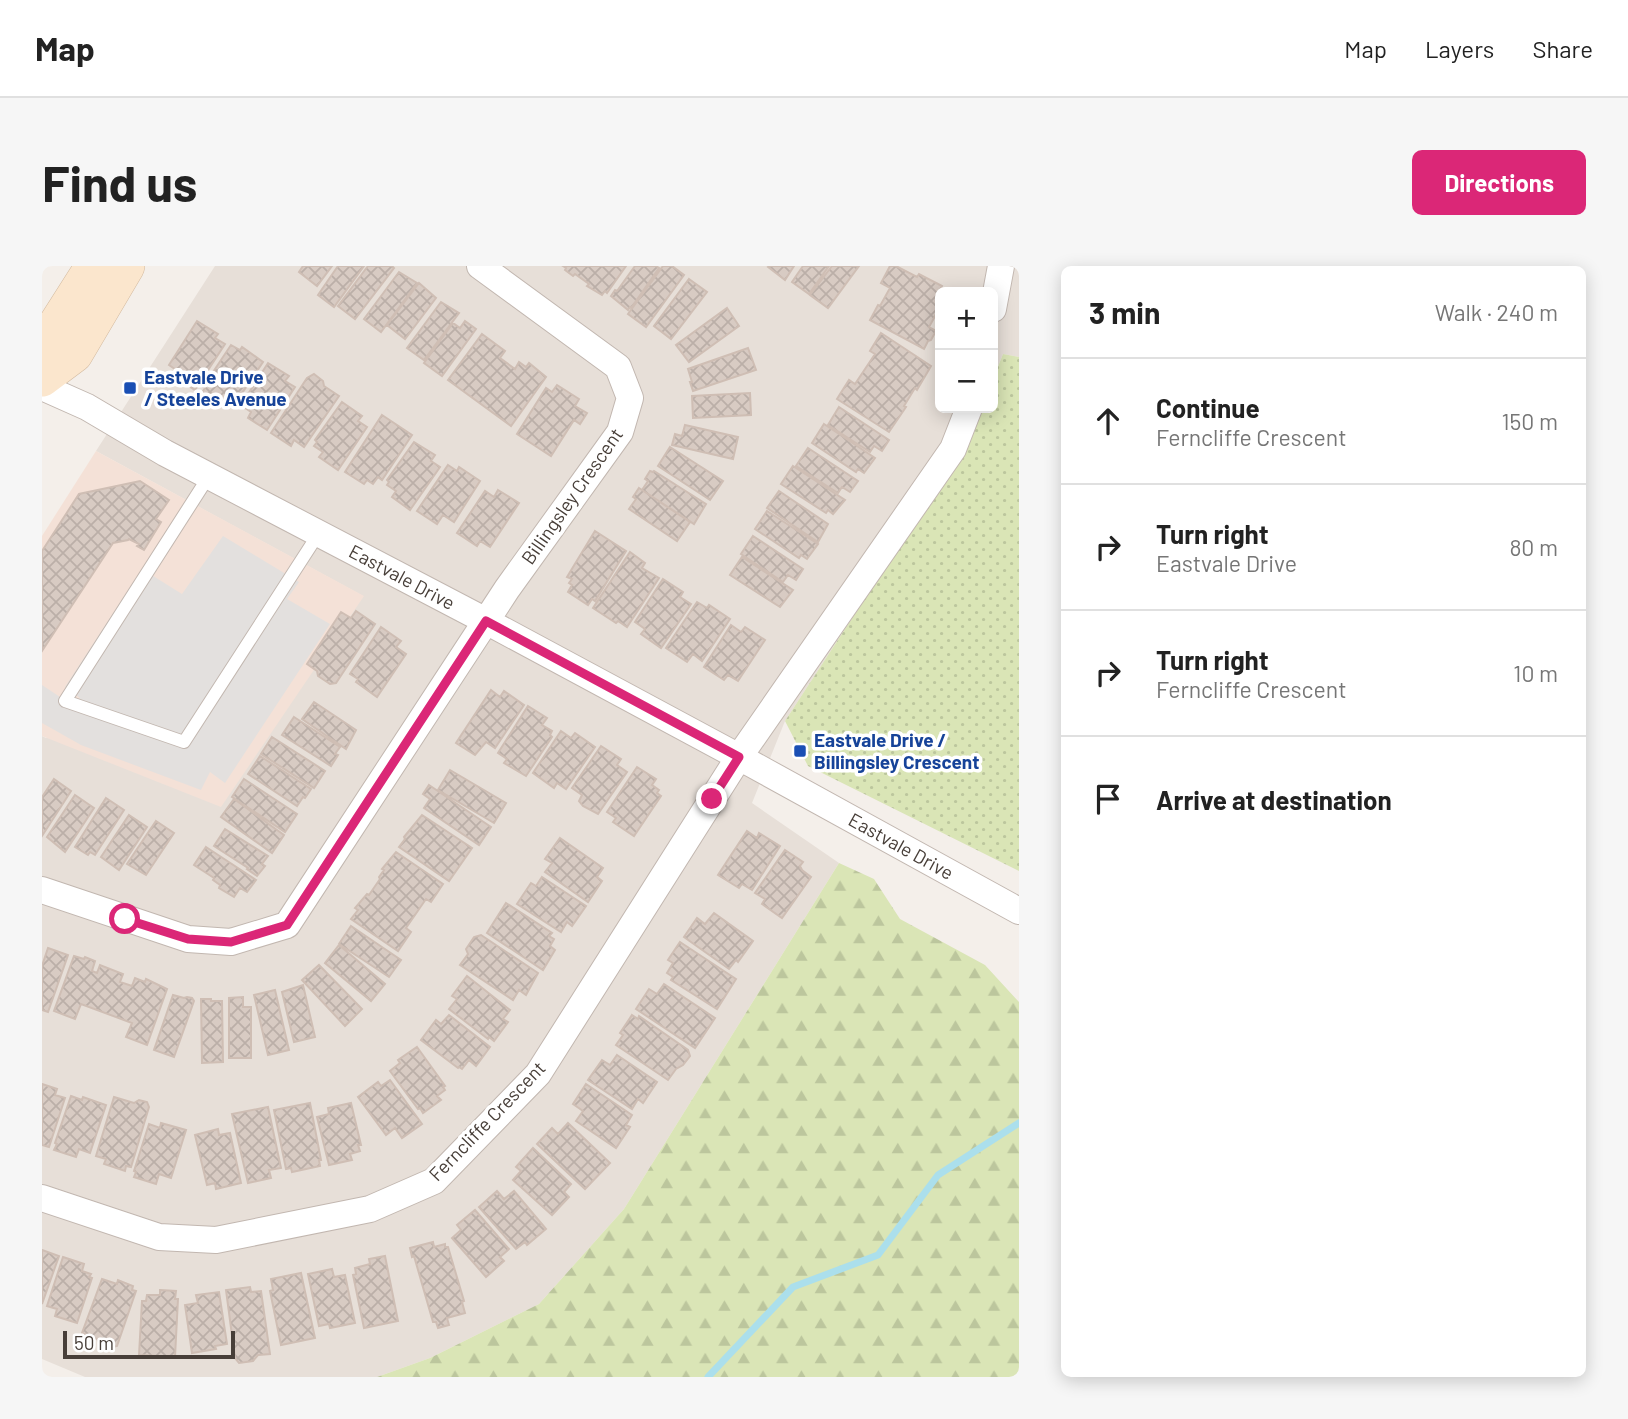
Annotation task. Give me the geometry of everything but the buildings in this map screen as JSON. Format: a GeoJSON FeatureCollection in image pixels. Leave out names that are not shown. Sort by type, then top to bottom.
{"type":"FeatureCollection","features":[{"type":"Feature","properties":{"kind":"main road"},"geometry":{"type":"LineString","coordinates":[[42,361],[50,335],[94,266]]}},
{"type":"Feature","properties":{"kind":"main road"},"geometry":{"type":"LineString","coordinates":[[42,379],[74,354],[126,266]]}},
{"type":"Feature","properties":{"kind":"street","name":"Billingsley Crescent"},"geometry":{"type":"LineString","coordinates":[[480,266],[618,367],[630,398],[620,432],[486,621]]}},
{"type":"Feature","properties":{"kind":"street"},"geometry":{"type":"LineString","coordinates":[[997,287],[1001,266]]}},
{"type":"Feature","properties":{"kind":"street","name":"Eastvale Drive"},"geometry":{"type":"LineString","coordinates":[[42,387],[87,407],[165,453],[486,621],[1019,911]]}},
{"type":"Feature","properties":{"kind":"street"},"geometry":{"type":"LineString","coordinates":[[739,757],[953,449],[967,413]]}},
{"type":"Feature","properties":{"kind":"street"},"geometry":{"type":"LineString","coordinates":[[42,890],[188,939],[231,942],[287,925],[486,621]]}},
{"type":"Feature","properties":{"kind":"street","name":"Ferncliffe Crescent"},"geometry":{"type":"LineString","coordinates":[[42,1198],[159,1237],[216,1240],[370,1209],[434,1181],[538,1074],[739,757]]}},
{"type":"Feature","properties":{"kind":"lane"},"geometry":{"type":"LineString","coordinates":[[209,476],[65,701],[184,742],[319,533]]}},
{"type":"Feature","properties":{"kind":"shaded area"},"geometry":{"type":"Polygon","coordinates":[[[215,266],[1019,266],[1019,357],[1003,354],[998,366],[998,287],[935,287],[935,413],[979,413],[967,442],[785,721],[752,803],[839,863],[624,1209],[539,1304],[430,1358],[377,1377],[85,1377],[42,1359],[42,736],[46,738],[363,596],[96,451],[215,266]]]}},
{"type":"Feature","properties":{"kind":"shaded area"},"geometry":{"type":"Polygon","coordinates":[[[96,451],[364,596],[221,807],[42,736],[42,536],[96,451]]]}},
{"type":"Feature","properties":{"kind":"shaded area"},"geometry":{"type":"Polygon","coordinates":[[[223,536],[299,582],[287,599],[330,624],[225,783],[210,772],[201,790],[81,745],[42,723],[42,685],[75,707],[80,698],[65,687],[142,569],[182,594],[223,536]]]}},
{"type":"Feature","properties":{"kind":"green space"},"geometry":{"type":"Polygon","coordinates":[[[1003,354],[1019,357],[1019,871],[808,766],[785,721],[967,442],[979,413],[998,413],[998,366],[1003,354]]]}},
{"type":"Feature","properties":{"kind":"green space"},"geometry":{"type":"Polygon","coordinates":[[[839,863],[874,879],[900,919],[985,965],[1019,1002],[1019,1377],[377,1377],[430,1358],[539,1304],[624,1209],[839,863]]]}},
{"type":"Feature","properties":{"kind":"waterway"},"geometry":{"type":"LineString","coordinates":[[708,1377],[793,1287],[878,1255],[938,1175],[1019,1123]]}},
{"type":"Feature","properties":{"kind":"place","name":"Eastvale Drive / Steeles Avenue"},"geometry":{"type":"Point","coordinates":[130,388]}},
{"type":"Feature","properties":{"kind":"place","name":"Eastvale Drive / Billingsley Crescent"},"geometry":{"type":"Point","coordinates":[800,751]}},
{"type":"Feature","properties":{"kind":"route"},"geometry":{"type":"LineString","coordinates":[[125,919],[188,939],[231,942],[287,925],[486,621],[739,757],[712,799]]}}]}
